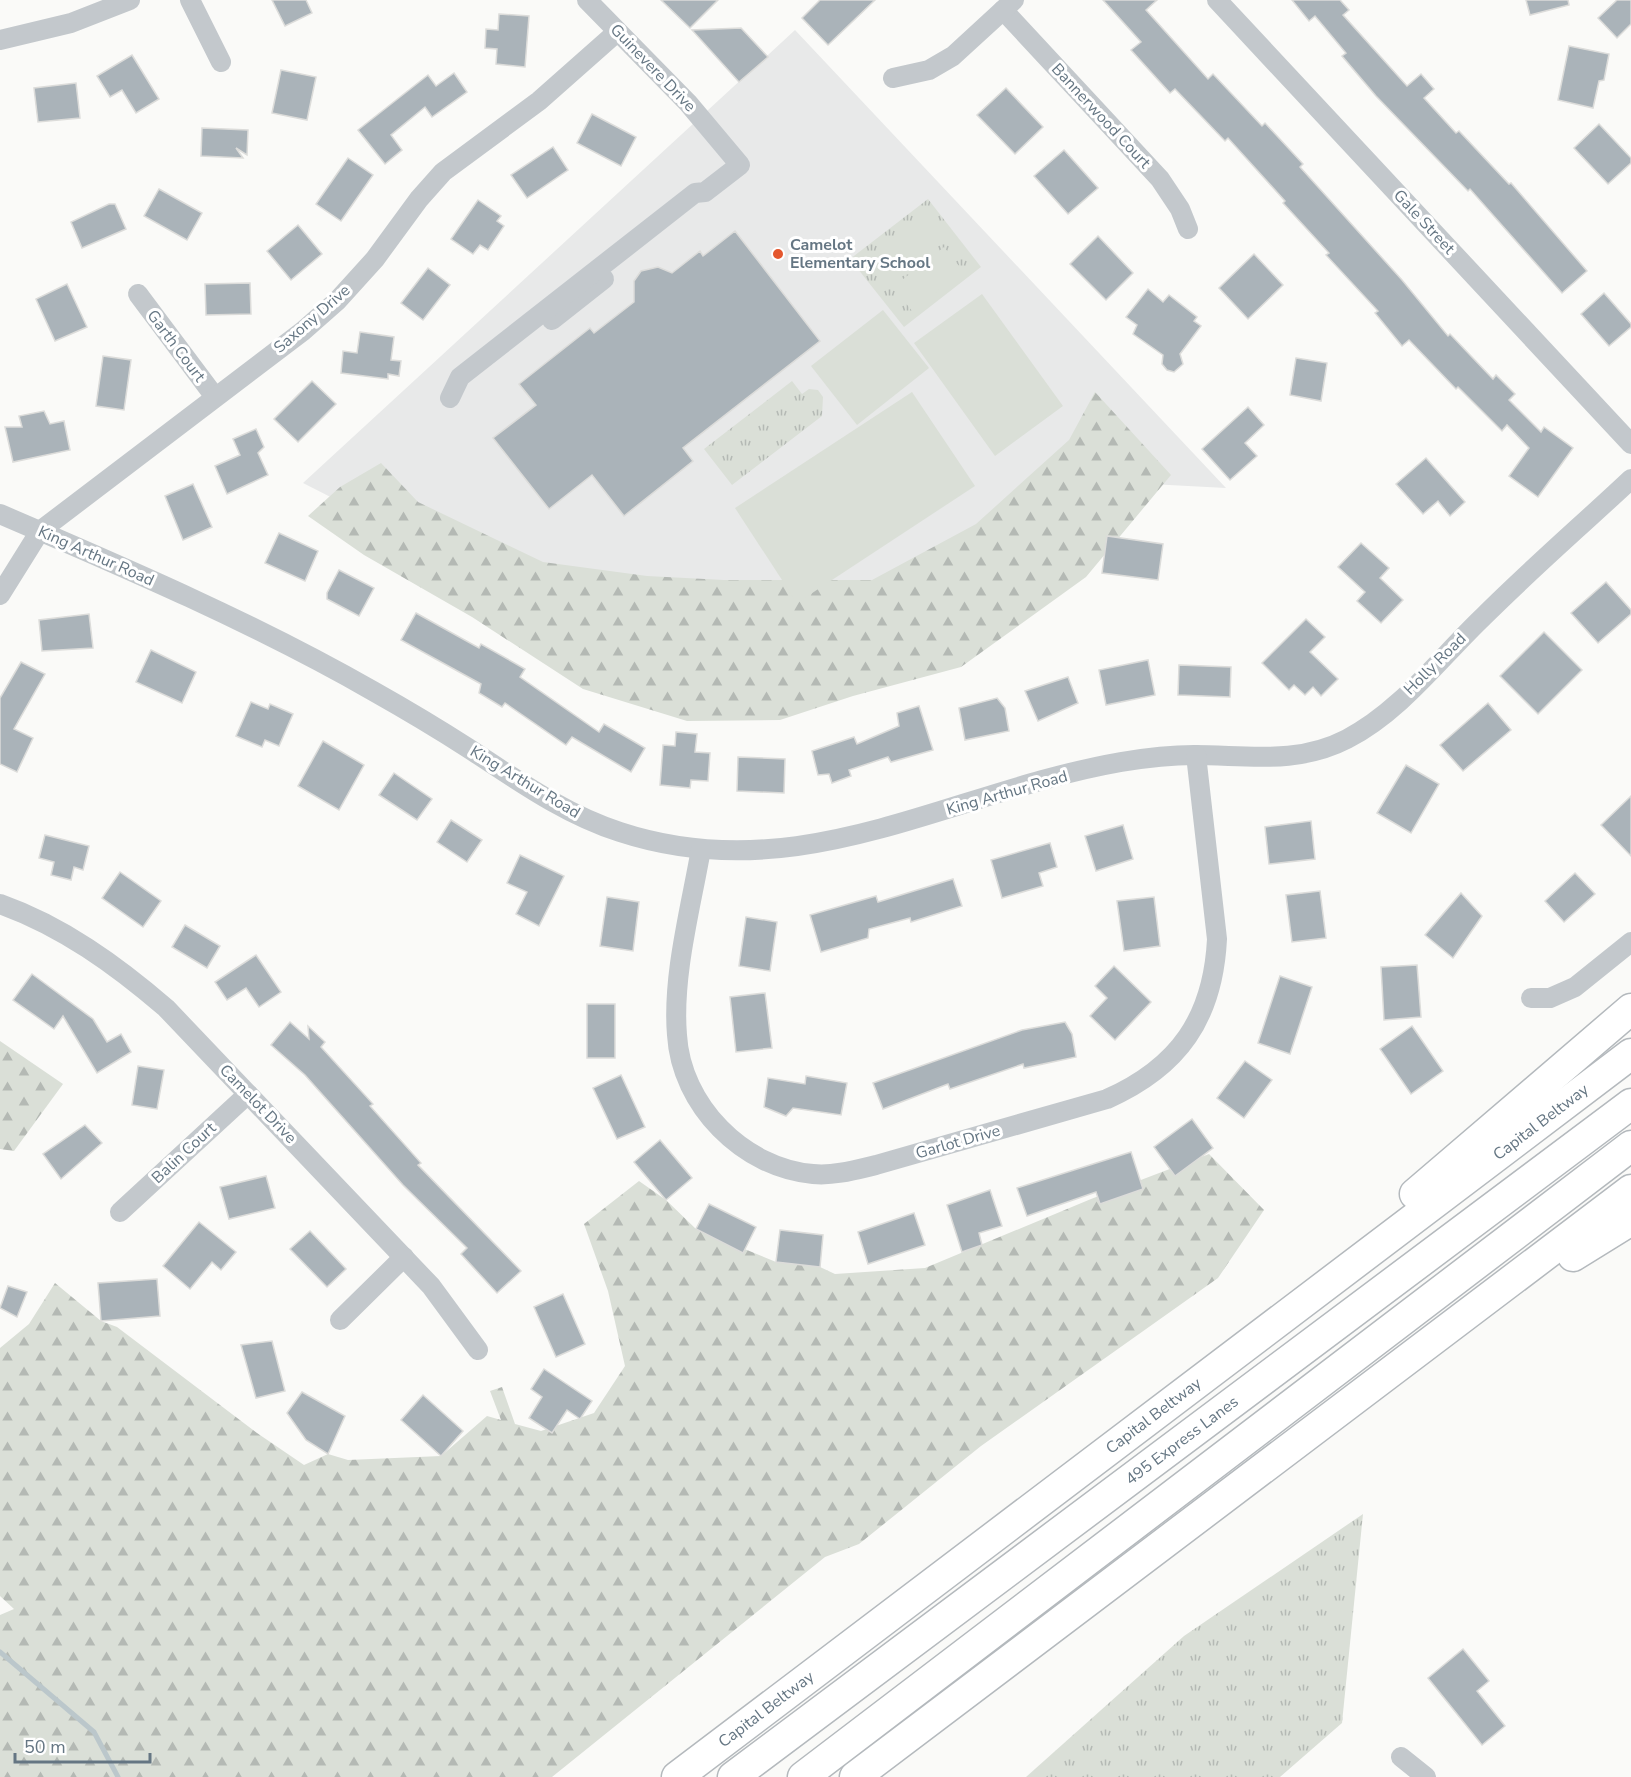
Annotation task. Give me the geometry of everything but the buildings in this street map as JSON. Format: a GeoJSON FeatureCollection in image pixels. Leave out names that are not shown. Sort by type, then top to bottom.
{"type":"FeatureCollection","features":[{"type":"Feature","properties":{"kind":"highway"},"geometry":{"type":"LineString","coordinates":[[1255,1338],[1469,1146],[1631,1009]]}},
{"type":"Feature","properties":{"kind":"highway","name":"Capital Beltway"},"geometry":{"type":"LineString","coordinates":[[676,1777],[1631,1054]]}},
{"type":"Feature","properties":{"kind":"highway","name":"495 Express Lanes"},"geometry":{"type":"LineString","coordinates":[[733,1777],[809,1717],[1631,1104]]}},
{"type":"Feature","properties":{"kind":"highway"},"geometry":{"type":"LineString","coordinates":[[803,1777],[1631,1146]]}},
{"type":"Feature","properties":{"kind":"highway"},"geometry":{"type":"LineString","coordinates":[[855,1777],[1631,1190]]}},
{"type":"Feature","properties":{"kind":"highway"},"geometry":{"type":"LineString","coordinates":[[1410,1358],[1631,1220]]}},
{"type":"Feature","properties":{"kind":"street"},"geometry":{"type":"LineString","coordinates":[[0,40],[70,23],[130,0]]}},
{"type":"Feature","properties":{"kind":"street"},"geometry":{"type":"LineString","coordinates":[[190,0],[221,62]]}},
{"type":"Feature","properties":{"kind":"street","name":"Guinevere Drive"},"geometry":{"type":"LineString","coordinates":[[587,0],[688,103],[740,165],[705,192]]}},
{"type":"Feature","properties":{"kind":"street","name":"Gale Street"},"geometry":{"type":"LineString","coordinates":[[1218,0],[1631,444]]}},
{"type":"Feature","properties":{"kind":"street"},"geometry":{"type":"LineString","coordinates":[[893,78],[929,70],[953,56],[1008,5]]}},
{"type":"Feature","properties":{"kind":"street","name":"Bannerwood Court"},"geometry":{"type":"LineString","coordinates":[[1008,5],[1160,179],[1180,208],[1188,229]]}},
{"type":"Feature","properties":{"kind":"street","name":"Saxony Drive"},"geometry":{"type":"LineString","coordinates":[[0,596],[40,531],[303,331],[337,301],[375,259],[419,199],[443,172],[539,101],[617,32]]}},
{"type":"Feature","properties":{"kind":"street"},"geometry":{"type":"LineString","coordinates":[[705,192],[701,202],[450,398],[460,377],[695,193],[705,192]]}},
{"type":"Feature","properties":{"kind":"street","name":"Garth Court"},"geometry":{"type":"LineString","coordinates":[[138,294],[214,397]]}},
{"type":"Feature","properties":{"kind":"street","name":"Holly Road"},"geometry":{"type":"LineString","coordinates":[[1196,755],[1272,758],[1296,756],[1333,746],[1360,731],[1400,699],[1481,618],[1631,479]]}},
{"type":"Feature","properties":{"kind":"street","name":"King Arthur Road"},"geometry":{"type":"LineString","coordinates":[[0,514],[260,631],[370,689],[444,733],[546,799],[582,818],[664,844],[739,851],[825,843],[1117,762],[1196,755]]}},
{"type":"Feature","properties":{"kind":"street","name":"Garlot Drive"},"geometry":{"type":"LineString","coordinates":[[701,849],[680,976],[676,1017],[677,1038],[690,1083],[709,1115],[726,1134],[747,1151],[790,1170],[814,1174],[839,1173],[899,1159],[1107,1099],[1146,1078],[1173,1055],[1201,1015],[1216,965],[1217,939],[1196,755]]}},
{"type":"Feature","properties":{"kind":"street","name":"Camelot Drive"},"geometry":{"type":"LineString","coordinates":[[0,904],[50,926],[94,951],[130,977],[166,1008],[431,1286],[478,1350]]}},
{"type":"Feature","properties":{"kind":"street"},"geometry":{"type":"LineString","coordinates":[[1531,998],[1550,998],[1575,987],[1631,942]]}},
{"type":"Feature","properties":{"kind":"street","name":"Balin Court"},"geometry":{"type":"LineString","coordinates":[[120,1212],[248,1094]]}},
{"type":"Feature","properties":{"kind":"street"},"geometry":{"type":"LineString","coordinates":[[340,1320],[404,1257]]}},
{"type":"Feature","properties":{"kind":"street"},"geometry":{"type":"LineString","coordinates":[[1401,1757],[1426,1777]]}},
{"type":"Feature","properties":{"kind":"shaded area","name":"Camelot Elementary School"},"geometry":{"type":"Polygon","coordinates":[[[795,30],[1226,488],[1036,478],[1022,603],[708,689],[303,483],[795,30]]]}},
{"type":"Feature","properties":{"kind":"green space"},"geometry":{"type":"Polygon","coordinates":[[[928,199],[981,267],[904,327],[850,259],[928,199]]]}},
{"type":"Feature","properties":{"kind":"green space"},"geometry":{"type":"Polygon","coordinates":[[[920,216],[938,240],[888,280],[869,256],[920,216]]]}},
{"type":"Feature","properties":{"kind":"green space"},"geometry":{"type":"Polygon","coordinates":[[[944,247],[963,271],[912,311],[893,287],[944,247]]]}},
{"type":"Feature","properties":{"kind":"green space"},"geometry":{"type":"Polygon","coordinates":[[[982,294],[1063,406],[995,456],[914,343],[982,294]]]}},
{"type":"Feature","properties":{"kind":"green space"},"geometry":{"type":"Polygon","coordinates":[[[883,310],[929,368],[857,425],[811,366],[883,310]]]}},
{"type":"Feature","properties":{"kind":"green space"},"geometry":{"type":"Polygon","coordinates":[[[792,381],[802,394],[809,389],[818,390],[823,397],[822,416],[732,485],[704,449],[792,381]]]}},
{"type":"Feature","properties":{"kind":"green space"},"geometry":{"type":"Polygon","coordinates":[[[912,392],[975,486],[797,603],[735,508],[912,392]]]}},
{"type":"Feature","properties":{"kind":"green space"},"geometry":{"type":"Polygon","coordinates":[[[1095,392],[1171,475],[1086,577],[961,667],[853,696],[780,720],[687,721],[583,689],[472,617],[364,555],[308,516],[340,487],[381,463],[418,502],[543,562],[647,576],[724,580],[872,580],[976,524],[1069,440],[1095,392]]]}},
{"type":"Feature","properties":{"kind":"green space"},"geometry":{"type":"Polygon","coordinates":[[[0,1041],[63,1084],[14,1151],[0,1149],[0,1041]]]}},
{"type":"Feature","properties":{"kind":"green space"},"geometry":{"type":"Polygon","coordinates":[[[1209,1154],[1264,1210],[1218,1278],[981,1446],[859,1544],[825,1557],[552,1777],[0,1777],[0,1615],[14,1609],[0,1596],[0,1348],[29,1324],[55,1283],[101,1321],[117,1327],[257,1433],[304,1465],[328,1454],[348,1460],[441,1456],[487,1416],[501,1420],[490,1391],[502,1387],[515,1424],[541,1431],[594,1413],[625,1366],[608,1291],[584,1224],[639,1181],[666,1200],[696,1229],[776,1262],[820,1267],[835,1274],[925,1268],[1091,1199],[1209,1154]]]}},
{"type":"Feature","properties":{"kind":"green space"},"geometry":{"type":"Polygon","coordinates":[[[1363,1514],[1342,1723],[1280,1777],[1026,1777],[1184,1636],[1363,1514]]]}},
{"type":"Feature","properties":{"kind":"waterway"},"geometry":{"type":"LineString","coordinates":[[0,1652],[94,1732],[118,1777]]}},
{"type":"Feature","properties":{"kind":"place","name":"Camelot Elementary School"},"geometry":{"type":"Point","coordinates":[778,254]}}]}
